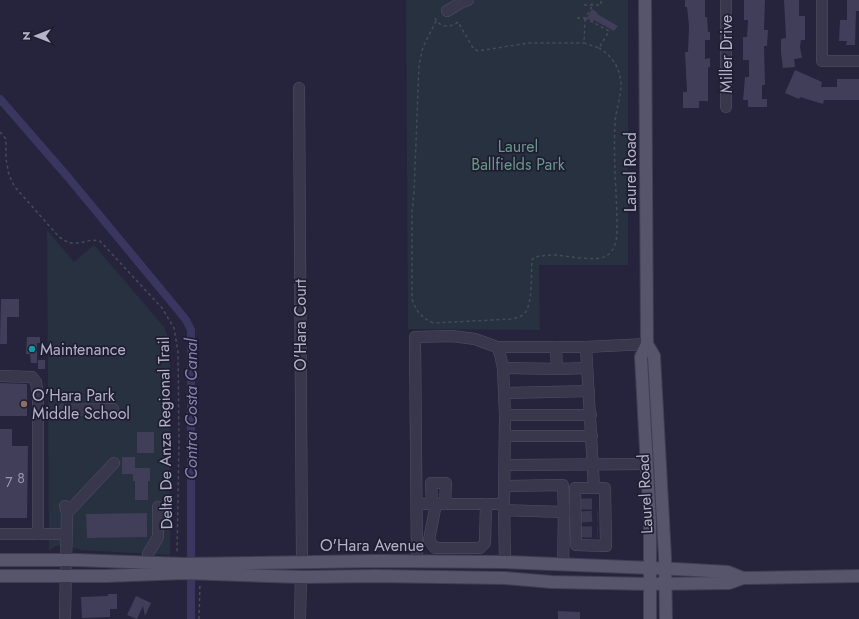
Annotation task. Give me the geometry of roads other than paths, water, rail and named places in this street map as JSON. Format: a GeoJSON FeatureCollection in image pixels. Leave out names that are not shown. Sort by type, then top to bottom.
{"type":"FeatureCollection","features":[{"type":"Feature","properties":{"kind":"main road","name":"Laurel Road"},"geometry":{"type":"LineString","coordinates":[[645,0],[647,344],[641,358],[650,523],[650,619]]}},
{"type":"Feature","properties":{"kind":"main road","name":"Laurel Road"},"geometry":{"type":"LineString","coordinates":[[647,344],[654,356],[666,584],[666,619]]}},
{"type":"Feature","properties":{"kind":"main road","name":"O'Hara Avenue"},"geometry":{"type":"LineString","coordinates":[[0,560],[66,560],[148,563],[190,569],[301,577],[399,576],[505,578],[552,582],[650,584],[729,583],[743,578],[859,576]]}},
{"type":"Feature","properties":{"kind":"main road","name":"O'Hara Avenue"},"geometry":{"type":"LineString","coordinates":[[0,576],[66,576],[302,561],[417,561],[505,562],[665,568],[728,572],[743,578]]}},
{"type":"Feature","properties":{"kind":"street"},"geometry":{"type":"LineString","coordinates":[[447,12],[462,2],[468,0]]}},
{"type":"Feature","properties":{"kind":"street","name":"Miller Drive"},"geometry":{"type":"LineString","coordinates":[[726,0],[726,107]]}},
{"type":"Feature","properties":{"kind":"street"},"geometry":{"type":"LineString","coordinates":[[822,0],[822,61],[859,61]]}},
{"type":"Feature","properties":{"kind":"street","name":"O'Hara Court"},"geometry":{"type":"LineString","coordinates":[[299,88],[302,561]]}},
{"type":"Feature","properties":{"kind":"street"},"geometry":{"type":"LineString","coordinates":[[417,561],[415,337],[452,336],[475,339],[497,347],[585,347],[647,344]]}},
{"type":"Feature","properties":{"kind":"street"},"geometry":{"type":"LineString","coordinates":[[497,347],[503,368],[505,415],[505,562]]}},
{"type":"Feature","properties":{"kind":"street"},"geometry":{"type":"LineString","coordinates":[[556,347],[558,369]]}},
{"type":"Feature","properties":{"kind":"street"},"geometry":{"type":"LineString","coordinates":[[585,347],[591,415],[594,488]]}},
{"type":"Feature","properties":{"kind":"street"},"geometry":{"type":"LineString","coordinates":[[503,368],[587,368]]}},
{"type":"Feature","properties":{"kind":"street"},"geometry":{"type":"LineString","coordinates":[[0,376],[32,377],[36,382],[38,402],[38,534]]}},
{"type":"Feature","properties":{"kind":"street"},"geometry":{"type":"LineString","coordinates":[[504,393],[589,391]]}},
{"type":"Feature","properties":{"kind":"street"},"geometry":{"type":"LineString","coordinates":[[64,410],[113,409]]}},
{"type":"Feature","properties":{"kind":"street"},"geometry":{"type":"LineString","coordinates":[[505,415],[591,415]]}},
{"type":"Feature","properties":{"kind":"street"},"geometry":{"type":"LineString","coordinates":[[505,436],[592,436]]}},
{"type":"Feature","properties":{"kind":"street"},"geometry":{"type":"LineString","coordinates":[[65,619],[66,509],[114,462]]}},
{"type":"Feature","properties":{"kind":"street"},"geometry":{"type":"LineString","coordinates":[[505,465],[646,464]]}},
{"type":"Feature","properties":{"kind":"street"},"geometry":{"type":"LineString","coordinates":[[504,486],[562,485],[564,514],[563,565]]}},
{"type":"Feature","properties":{"kind":"street"},"geometry":{"type":"LineString","coordinates":[[575,488],[605,488],[601,504],[602,532],[606,546],[576,546],[578,516],[578,504],[575,488]]}},
{"type":"Feature","properties":{"kind":"street"},"geometry":{"type":"LineString","coordinates":[[417,504],[486,504],[578,516]]}},
{"type":"Feature","properties":{"kind":"street"},"geometry":{"type":"LineString","coordinates":[[438,504],[429,540],[436,548],[480,548],[485,543],[486,504]]}},
{"type":"Feature","properties":{"kind":"street"},"geometry":{"type":"LineString","coordinates":[[148,563],[148,554],[158,537],[158,507]]}},
{"type":"Feature","properties":{"kind":"street"},"geometry":{"type":"LineString","coordinates":[[0,534],[66,534]]}},
{"type":"Feature","properties":{"kind":"street"},"geometry":{"type":"LineString","coordinates":[[300,619],[301,577]]}},
{"type":"Feature","properties":{"kind":"waterway","name":"Contra Costa Canal"},"geometry":{"type":"LineString","coordinates":[[0,99],[67,176],[178,310],[186,320],[191,330],[191,619]]}},
{"type":"Feature","properties":{"kind":"tunnel"},"geometry":{"type":"LineString","coordinates":[[581,504],[597,504]]}},
{"type":"Feature","properties":{"kind":"tunnel"},"geometry":{"type":"LineString","coordinates":[[581,517],[598,516]]}},
{"type":"Feature","properties":{"kind":"tunnel"},"geometry":{"type":"LineString","coordinates":[[581,532],[598,532]]}},
{"type":"Feature","properties":{"kind":"place","name":"Maintenance"},"geometry":{"type":"Point","coordinates":[32,349]}},
{"type":"Feature","properties":{"kind":"place","name":"O'Hara Park Middle School"},"geometry":{"type":"Point","coordinates":[24,404]}},
{"type":"Feature","properties":{"kind":"park label","name":"Laurel Ballfields Park"},"geometry":{"type":"Point","coordinates":[518,155]}}]}
